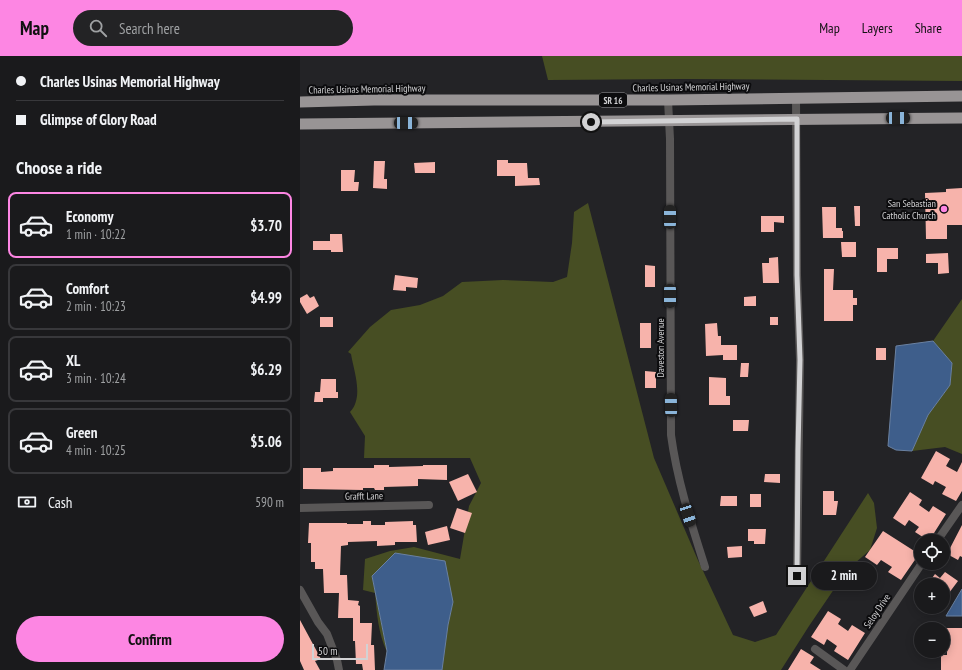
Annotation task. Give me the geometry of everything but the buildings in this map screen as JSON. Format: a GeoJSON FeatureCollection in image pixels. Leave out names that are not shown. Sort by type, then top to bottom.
{"type":"FeatureCollection","features":[{"type":"Feature","properties":{"kind":"highway","name":"Charles Usinas Memorial Highway"},"geometry":{"type":"LineString","coordinates":[[300,102],[374,100],[668,100],[962,96]]}},
{"type":"Feature","properties":{"kind":"highway","name":"SR 16"},"geometry":{"type":"LineString","coordinates":[[300,124],[668,122],[797,119],[962,118]]}},
{"type":"Feature","properties":{"kind":"street"},"geometry":{"type":"LineString","coordinates":[[796,98],[797,275],[800,360],[797,576]]}},
{"type":"Feature","properties":{"kind":"street","name":"Daveston Avenue"},"geometry":{"type":"LineString","coordinates":[[668,100],[670,139],[671,435],[678,477],[688,515],[705,567]]}},
{"type":"Feature","properties":{"kind":"street"},"geometry":{"type":"LineString","coordinates":[[942,534],[962,504]]}},
{"type":"Feature","properties":{"kind":"street","name":"Grafft Lane"},"geometry":{"type":"LineString","coordinates":[[300,508],[429,505]]}},
{"type":"Feature","properties":{"kind":"street","name":"Seloy Drive"},"geometry":{"type":"LineString","coordinates":[[850,670],[917,570]]}},
{"type":"Feature","properties":{"kind":"street"},"geometry":{"type":"LineString","coordinates":[[300,590],[318,622],[327,634],[337,660],[339,670]]}},
{"type":"Feature","properties":{"kind":"street"},"geometry":{"type":"LineString","coordinates":[[815,649],[844,670]]}},
{"type":"Feature","properties":{"kind":"green space"},"geometry":{"type":"Polygon","coordinates":[[[542,56],[962,56],[962,81],[683,79],[548,80],[542,56]]]}},
{"type":"Feature","properties":{"kind":"green space"},"geometry":{"type":"Polygon","coordinates":[[[588,203],[654,458],[697,558],[733,635],[755,642],[776,635],[868,493],[874,503],[877,528],[870,550],[847,570],[781,670],[442,670],[448,625],[453,602],[372,576],[387,652],[384,645],[377,616],[375,593],[363,590],[365,559],[390,551],[414,547],[460,559],[469,506],[481,483],[470,458],[364,458],[365,436],[350,412],[356,399],[357,384],[351,354],[348,352],[370,327],[391,310],[420,305],[443,296],[462,282],[503,280],[553,282],[567,277],[572,243],[574,212],[588,203]]]}},
{"type":"Feature","properties":{"kind":"green space"},"geometry":{"type":"Polygon","coordinates":[[[962,299],[962,454],[945,447],[912,451],[928,415],[950,385],[952,363],[933,341],[962,299]]]}},
{"type":"Feature","properties":{"kind":"water"},"geometry":{"type":"Polygon","coordinates":[[[933,341],[952,363],[950,385],[928,415],[912,451],[896,450],[888,446],[896,346],[933,341]]]}},
{"type":"Feature","properties":{"kind":"water"},"geometry":{"type":"Polygon","coordinates":[[[395,553],[445,561],[453,602],[448,625],[442,670],[384,670],[387,651],[372,576],[395,553]]]}},
{"type":"Feature","properties":{"kind":"water"},"geometry":{"type":"Polygon","coordinates":[[[962,589],[962,616],[946,616],[947,614],[950,614],[950,609],[962,589]]]}},
{"type":"Feature","properties":{"kind":"place","name":"San Sebastian Catholic Church"},"geometry":{"type":"Point","coordinates":[944,209]}},
{"type":"Feature","properties":{"kind":"route"},"geometry":{"type":"LineString","coordinates":[[591,122],[797,119],[797,275],[800,360],[797,576]]}}]}
